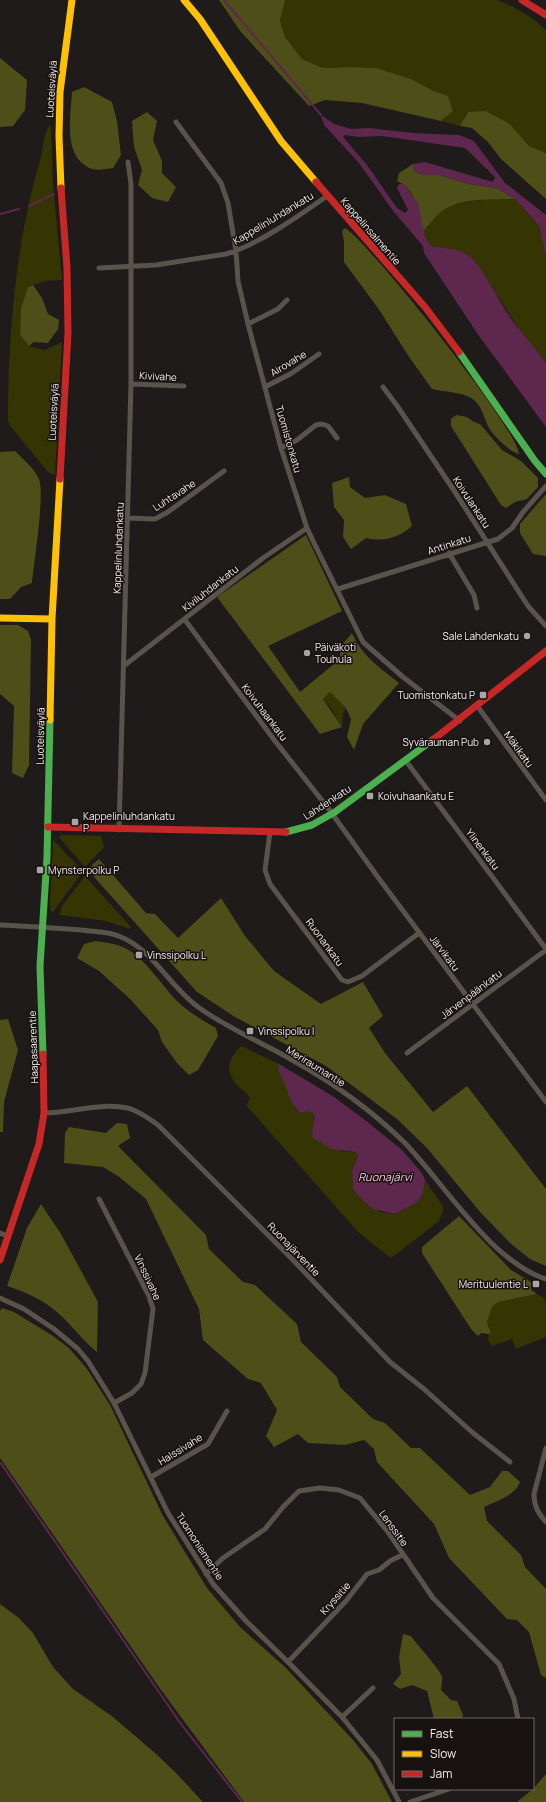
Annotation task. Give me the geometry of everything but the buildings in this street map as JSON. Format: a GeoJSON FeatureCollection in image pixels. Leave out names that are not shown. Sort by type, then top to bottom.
{"type":"FeatureCollection","features":[{"type":"Feature","properties":{"kind":"main road","name":"Luoteisväylä"},"geometry":{"type":"LineString","coordinates":[[48,827],[52,619],[68,326],[67,268],[59,136],[60,92],[67,28],[72,0]]}},
{"type":"Feature","properties":{"kind":"main road","name":"Kappelinsalmentie"},"geometry":{"type":"LineString","coordinates":[[184,0],[200,20],[281,141],[327,196],[425,307],[473,370],[535,461],[546,474]]}},
{"type":"Feature","properties":{"kind":"main road"},"geometry":{"type":"LineString","coordinates":[[522,0],[546,15]]}},
{"type":"Feature","properties":{"kind":"main road"},"geometry":{"type":"LineString","coordinates":[[0,618],[52,619]]}},
{"type":"Feature","properties":{"kind":"main road","name":"Lahdenkatu"},"geometry":{"type":"LineString","coordinates":[[48,827],[119,830],[270,832],[287,832],[308,828],[332,814],[460,721],[546,651]]}},
{"type":"Feature","properties":{"kind":"main road","name":"Haapasaarentie"},"geometry":{"type":"LineString","coordinates":[[0,1260],[39,1144],[44,1113],[40,966],[48,827]]}},
{"type":"Feature","properties":{"kind":"street","name":"Tuomistonkatu"},"geometry":{"type":"LineString","coordinates":[[176,122],[221,183],[228,204],[236,251],[238,281],[248,324],[281,448],[307,528],[366,646],[460,721]]}},
{"type":"Feature","properties":{"kind":"street"},"geometry":{"type":"LineString","coordinates":[[128,162],[131,184],[131,268]]}},
{"type":"Feature","properties":{"kind":"street","name":"Kappelinluhdankatu"},"geometry":{"type":"LineString","coordinates":[[99,268],[131,268],[226,254],[236,251],[281,226],[327,196]]}},
{"type":"Feature","properties":{"kind":"street","name":"Kappelinluhdankatu"},"geometry":{"type":"LineString","coordinates":[[119,830],[131,384],[131,268]]}},
{"type":"Feature","properties":{"kind":"street"},"geometry":{"type":"LineString","coordinates":[[248,324],[278,309],[287,300]]}},
{"type":"Feature","properties":{"kind":"street","name":"Airovahe"},"geometry":{"type":"LineString","coordinates":[[265,387],[292,373],[320,354]]}},
{"type":"Feature","properties":{"kind":"street","name":"Kivivahe"},"geometry":{"type":"LineString","coordinates":[[131,384],[184,386]]}},
{"type":"Feature","properties":{"kind":"street","name":"Koivulankatu"},"geometry":{"type":"LineString","coordinates":[[383,387],[398,406],[528,606],[546,626]]}},
{"type":"Feature","properties":{"kind":"street"},"geometry":{"type":"LineString","coordinates":[[281,448],[297,440],[316,425],[322,424],[328,426],[337,438]]}},
{"type":"Feature","properties":{"kind":"street","name":"Luhtavahe"},"geometry":{"type":"LineString","coordinates":[[128,518],[155,518],[224,471]]}},
{"type":"Feature","properties":{"kind":"street","name":"Antinkatu"},"geometry":{"type":"LineString","coordinates":[[338,589],[449,553],[498,539],[512,528],[523,512],[546,486]]}},
{"type":"Feature","properties":{"kind":"street","name":"Kiviluhdankatu"},"geometry":{"type":"LineString","coordinates":[[124,665],[185,620],[263,558],[307,528]]}},
{"type":"Feature","properties":{"kind":"street"},"geometry":{"type":"LineString","coordinates":[[449,553],[474,595],[477,608]]}},
{"type":"Feature","properties":{"kind":"street","name":"Koivuhaankatu"},"geometry":{"type":"LineString","coordinates":[[185,620],[332,814]]}},
{"type":"Feature","properties":{"kind":"street","name":"Mäkikatu"},"geometry":{"type":"LineString","coordinates":[[478,707],[546,800]]}},
{"type":"Feature","properties":{"kind":"street","name":"Ylinenkatu"},"geometry":{"type":"LineString","coordinates":[[406,761],[546,949]]}},
{"type":"Feature","properties":{"kind":"street","name":"Järvikatu"},"geometry":{"type":"LineString","coordinates":[[332,814],[546,1102]]}},
{"type":"Feature","properties":{"kind":"street","name":"Ruonankatu"},"geometry":{"type":"LineString","coordinates":[[270,832],[265,870],[270,884],[342,980],[348,982],[362,976],[419,933]]}},
{"type":"Feature","properties":{"kind":"street","name":"Meriraumantie"},"geometry":{"type":"LineString","coordinates":[[0,925],[109,933],[120,936],[138,946],[195,1005],[214,1018],[322,1078],[390,1129],[419,1158],[478,1228],[500,1251],[528,1272],[546,1279]]}},
{"type":"Feature","properties":{"kind":"street","name":"Järvenpäänkatu"},"geometry":{"type":"LineString","coordinates":[[407,1053],[546,949]]}},
{"type":"Feature","properties":{"kind":"street","name":"Ruonajärventie"},"geometry":{"type":"LineString","coordinates":[[44,1113],[118,1107],[138,1112],[158,1125],[282,1249],[390,1362],[424,1389],[473,1433],[510,1462]]}},
{"type":"Feature","properties":{"kind":"street","name":"Vinssivahe"},"geometry":{"type":"LineString","coordinates":[[99,1199],[149,1296],[153,1309],[145,1373],[141,1384],[132,1393],[114,1403]]}},
{"type":"Feature","properties":{"kind":"street"},"geometry":{"type":"LineString","coordinates":[[0,1233],[8,1236]]}},
{"type":"Feature","properties":{"kind":"street","name":"Tuomoniementie"},"geometry":{"type":"LineString","coordinates":[[0,1298],[38,1318],[78,1349],[102,1381],[182,1537],[206,1574],[228,1602],[342,1717],[377,1760],[400,1802]]}},
{"type":"Feature","properties":{"kind":"street","name":"Halssivahe"},"geometry":{"type":"LineString","coordinates":[[151,1477],[208,1444],[227,1411]]}},
{"type":"Feature","properties":{"kind":"street"},"geometry":{"type":"LineString","coordinates":[[546,1448],[534,1494],[536,1509],[546,1522]]}},
{"type":"Feature","properties":{"kind":"street","name":"Lenssitie"},"geometry":{"type":"LineString","coordinates":[[206,1574],[223,1558],[266,1529],[283,1507],[299,1491],[320,1488],[339,1490],[360,1498],[388,1532],[402,1555],[433,1598],[499,1664],[514,1699],[518,1718]]}},
{"type":"Feature","properties":{"kind":"street","name":"Kryssitie"},"geometry":{"type":"LineString","coordinates":[[288,1662],[346,1601],[367,1574],[379,1570],[390,1561],[402,1555]]}},
{"type":"Feature","properties":{"kind":"street"},"geometry":{"type":"LineString","coordinates":[[342,1717],[373,1688]]}},
{"type":"Feature","properties":{"kind":"street"},"geometry":{"type":"LineString","coordinates":[[410,1802],[446,1790]]}},
{"type":"Feature","properties":{"kind":"shaded area"},"geometry":{"type":"Polygon","coordinates":[[[219,0],[285,0],[280,21],[285,37],[302,59],[323,68],[377,68],[411,79],[434,91],[448,96],[453,111],[441,121],[362,103],[325,100],[309,106],[241,32],[219,0]]]}},
{"type":"Feature","properties":{"kind":"shaded area"},"geometry":{"type":"Polygon","coordinates":[[[285,0],[497,0],[523,12],[546,30],[546,153],[529,146],[510,124],[468,112],[460,126],[441,121],[453,111],[448,96],[434,91],[411,79],[377,68],[323,68],[302,59],[285,37],[280,21],[285,0]]]}},
{"type":"Feature","properties":{"kind":"shaded area"},"geometry":{"type":"Polygon","coordinates":[[[0,58],[27,80],[25,110],[13,126],[0,127],[0,58]]]}},
{"type":"Feature","properties":{"kind":"shaded area"},"geometry":{"type":"Polygon","coordinates":[[[84,87],[112,102],[117,121],[121,155],[113,168],[99,170],[89,168],[79,160],[74,152],[70,132],[72,92],[84,87]]]}},
{"type":"Feature","properties":{"kind":"shaded area"},"geometry":{"type":"Polygon","coordinates":[[[485,111],[510,124],[529,146],[546,153],[546,199],[501,159],[488,142],[472,128],[460,126],[468,112],[485,111]]]}},
{"type":"Feature","properties":{"kind":"shaded area"},"geometry":{"type":"Polygon","coordinates":[[[147,112],[157,121],[153,140],[162,161],[162,173],[176,187],[168,202],[152,198],[138,185],[142,170],[134,147],[132,121],[147,112]]]}},
{"type":"Feature","properties":{"kind":"shaded area"},"geometry":{"type":"Polygon","coordinates":[[[51,125],[53,184],[62,280],[45,281],[28,287],[21,308],[20,335],[29,346],[45,350],[62,342],[55,475],[49,473],[10,426],[8,420],[8,387],[15,287],[25,221],[32,189],[42,153],[46,131],[51,125]]]}},
{"type":"Feature","properties":{"kind":"shaded area"},"geometry":{"type":"Polygon","coordinates":[[[413,164],[414,171],[423,175],[439,175],[469,184],[497,188],[515,199],[477,200],[458,203],[442,211],[434,218],[423,232],[416,202],[413,196],[409,190],[397,181],[399,173],[413,164]]]}},
{"type":"Feature","properties":{"kind":"shaded area"},"geometry":{"type":"Polygon","coordinates":[[[515,199],[539,226],[546,256],[546,363],[524,337],[486,277],[469,257],[452,249],[431,246],[423,232],[439,213],[449,207],[477,200],[515,199]]]}},
{"type":"Feature","properties":{"kind":"shaded area"},"geometry":{"type":"Polygon","coordinates":[[[345,228],[382,266],[441,338],[495,411],[513,438],[519,454],[506,447],[493,434],[479,406],[471,398],[461,394],[432,389],[409,357],[380,311],[344,262],[344,241],[342,231],[345,228]]]}},
{"type":"Feature","properties":{"kind":"shaded area"},"geometry":{"type":"Polygon","coordinates":[[[33,285],[42,298],[48,314],[59,320],[58,329],[48,343],[34,342],[29,346],[20,335],[21,308],[28,287],[33,285]]]}},
{"type":"Feature","properties":{"kind":"shaded area"},"geometry":{"type":"Polygon","coordinates":[[[456,415],[467,417],[480,424],[502,450],[521,461],[538,478],[538,487],[527,499],[515,502],[506,508],[501,505],[451,426],[451,419],[456,415]]]}},
{"type":"Feature","properties":{"kind":"shaded area"},"geometry":{"type":"Polygon","coordinates":[[[15,451],[31,467],[39,479],[41,498],[38,529],[32,583],[21,587],[10,599],[0,599],[0,452],[15,451]]]}},
{"type":"Feature","properties":{"kind":"shaded area"},"geometry":{"type":"Polygon","coordinates":[[[349,477],[350,487],[365,498],[385,495],[406,504],[412,526],[401,534],[390,538],[379,540],[366,538],[351,549],[343,537],[344,520],[334,507],[332,483],[349,477]]]}},
{"type":"Feature","properties":{"kind":"shaded area"},"geometry":{"type":"Polygon","coordinates":[[[546,494],[546,556],[533,554],[520,533],[520,524],[546,494]]]}},
{"type":"Feature","properties":{"kind":"shaded area"},"geometry":{"type":"Polygon","coordinates":[[[306,535],[342,611],[268,646],[300,692],[340,659],[340,647],[352,633],[366,655],[399,683],[363,724],[354,750],[347,737],[351,719],[346,708],[330,692],[323,699],[342,727],[320,734],[217,597],[306,535]]]}},
{"type":"Feature","properties":{"kind":"shaded area"},"geometry":{"type":"Polygon","coordinates":[[[0,625],[18,625],[28,631],[31,640],[29,765],[23,778],[12,773],[14,706],[0,694],[0,625]]]}},
{"type":"Feature","properties":{"kind":"shaded area"},"geometry":{"type":"Polygon","coordinates":[[[330,692],[346,708],[343,714],[342,727],[330,707],[323,699],[330,692]]]}},
{"type":"Feature","properties":{"kind":"shaded area"},"geometry":{"type":"Polygon","coordinates":[[[61,835],[101,836],[104,847],[86,866],[83,865],[59,837],[61,835]]]}},
{"type":"Feature","properties":{"kind":"shaded area"},"geometry":{"type":"Polygon","coordinates":[[[53,840],[83,871],[53,912],[51,911],[50,904],[53,840]]]}},
{"type":"Feature","properties":{"kind":"shaded area"},"geometry":{"type":"Polygon","coordinates":[[[99,859],[146,913],[155,914],[178,938],[221,898],[245,936],[274,971],[321,1004],[363,982],[383,1016],[369,1028],[385,1053],[433,1112],[467,1086],[546,1189],[546,1266],[530,1259],[510,1243],[481,1213],[427,1148],[397,1119],[326,1066],[235,1017],[197,992],[95,878],[91,870],[92,865],[99,859]]]}},
{"type":"Feature","properties":{"kind":"shaded area"},"geometry":{"type":"Polygon","coordinates":[[[85,876],[131,927],[130,929],[106,921],[60,915],[62,906],[85,876]]]}},
{"type":"Feature","properties":{"kind":"shaded area"},"geometry":{"type":"Polygon","coordinates":[[[95,941],[120,946],[141,959],[176,1000],[195,1016],[216,1028],[218,1036],[198,1070],[189,1075],[177,1063],[162,1042],[158,1030],[130,999],[99,971],[77,958],[84,944],[95,941]]]}},
{"type":"Feature","properties":{"kind":"shaded area"},"geometry":{"type":"Polygon","coordinates":[[[8,1019],[18,1050],[4,1102],[3,1132],[0,1132],[0,1020],[8,1019]]]}},
{"type":"Feature","properties":{"kind":"shaded area"},"geometry":{"type":"Polygon","coordinates":[[[241,1046],[279,1064],[278,1071],[296,1110],[307,1111],[314,1114],[312,1135],[342,1151],[356,1152],[358,1157],[352,1170],[353,1189],[357,1195],[380,1212],[395,1214],[407,1208],[423,1194],[425,1180],[444,1208],[439,1221],[391,1258],[359,1233],[246,1105],[250,1098],[234,1082],[229,1071],[230,1061],[241,1046]]]}},
{"type":"Feature","properties":{"kind":"shaded area"},"geometry":{"type":"Polygon","coordinates":[[[117,1123],[127,1124],[130,1138],[118,1146],[206,1235],[209,1249],[243,1282],[255,1285],[297,1324],[301,1342],[337,1377],[340,1387],[373,1419],[385,1423],[411,1448],[420,1448],[470,1495],[490,1487],[502,1471],[508,1471],[520,1482],[518,1487],[510,1494],[484,1507],[487,1521],[521,1555],[525,1567],[546,1589],[546,1678],[541,1675],[529,1632],[517,1620],[507,1619],[449,1558],[434,1524],[377,1462],[374,1449],[364,1440],[345,1445],[308,1443],[298,1434],[274,1447],[266,1436],[277,1410],[261,1383],[248,1379],[203,1340],[199,1309],[146,1199],[118,1176],[103,1167],[64,1163],[65,1133],[69,1127],[106,1133],[117,1123]]]}},
{"type":"Feature","properties":{"kind":"shaded area"},"geometry":{"type":"Polygon","coordinates":[[[41,1204],[61,1234],[98,1302],[97,1352],[51,1307],[33,1296],[7,1286],[27,1228],[41,1204]]]}},
{"type":"Feature","properties":{"kind":"shaded area"},"geometry":{"type":"Polygon","coordinates":[[[459,1216],[511,1270],[531,1282],[531,1290],[537,1294],[498,1302],[492,1307],[487,1322],[491,1333],[489,1334],[481,1333],[478,1336],[471,1329],[422,1253],[422,1247],[459,1216]]]}},
{"type":"Feature","properties":{"kind":"shaded area"},"geometry":{"type":"Polygon","coordinates":[[[537,1294],[544,1298],[546,1303],[546,1337],[516,1349],[512,1339],[492,1346],[488,1340],[489,1334],[491,1333],[487,1322],[492,1307],[498,1302],[537,1294]]]}},
{"type":"Feature","properties":{"kind":"shaded area"},"geometry":{"type":"Polygon","coordinates":[[[2,1308],[14,1312],[53,1336],[69,1348],[87,1369],[110,1405],[163,1516],[207,1588],[240,1627],[286,1668],[353,1740],[372,1764],[392,1802],[244,1802],[161,1690],[0,1458],[0,1311],[2,1308]]]}},
{"type":"Feature","properties":{"kind":"shaded area"},"geometry":{"type":"Polygon","coordinates":[[[0,1604],[19,1618],[33,1633],[53,1667],[73,1689],[113,1717],[155,1753],[203,1802],[0,1802],[0,1604]]]}},
{"type":"Feature","properties":{"kind":"shaded area"},"geometry":{"type":"Polygon","coordinates":[[[403,1634],[411,1636],[437,1668],[442,1678],[441,1690],[451,1700],[457,1701],[463,1715],[462,1718],[434,1718],[427,1691],[412,1685],[400,1689],[393,1684],[401,1674],[399,1657],[403,1634]]]}},
{"type":"Feature","properties":{"kind":"shaded area"},"geometry":{"type":"Polygon","coordinates":[[[546,1774],[546,1802],[517,1802],[532,1790],[534,1790],[534,1788],[546,1774]]]}},
{"type":"Feature","properties":{"kind":"water"},"geometry":{"type":"Polygon","coordinates":[[[321,115],[334,124],[351,129],[369,128],[413,133],[459,135],[474,141],[505,183],[546,215],[546,256],[539,226],[515,199],[497,188],[469,184],[439,175],[423,175],[414,171],[413,164],[425,162],[493,182],[495,177],[465,148],[382,136],[359,137],[345,135],[343,137],[367,165],[397,208],[405,213],[408,210],[397,188],[399,184],[404,184],[418,204],[425,237],[431,246],[465,253],[475,261],[480,268],[510,317],[546,363],[546,427],[479,336],[424,253],[423,246],[394,212],[359,163],[324,125],[321,115]]]}},
{"type":"Feature","properties":{"kind":"water","name":"Ruonajärvi"},"geometry":{"type":"Polygon","coordinates":[[[279,1064],[334,1097],[402,1150],[422,1173],[425,1180],[423,1194],[416,1203],[395,1214],[373,1209],[357,1195],[353,1189],[352,1170],[358,1157],[356,1152],[332,1149],[313,1138],[312,1132],[314,1114],[307,1111],[301,1113],[296,1109],[278,1071],[279,1064]]]}},
{"type":"Feature","properties":{"kind":"waterway"},"geometry":{"type":"LineString","coordinates":[[224,0],[321,115]]}},
{"type":"Feature","properties":{"kind":"waterway"},"geometry":{"type":"LineString","coordinates":[[29,206],[54,194]]}},
{"type":"Feature","properties":{"kind":"waterway"},"geometry":{"type":"LineString","coordinates":[[0,214],[19,209]]}},
{"type":"Feature","properties":{"kind":"waterway"},"geometry":{"type":"LineString","coordinates":[[0,1462],[181,1724],[242,1802]]}},
{"type":"Feature","properties":{"kind":"traffic: fast"},"geometry":{"type":"LineString","coordinates":[[459,352],[535,461],[546,474]]}},
{"type":"Feature","properties":{"kind":"traffic: fast"},"geometry":{"type":"LineString","coordinates":[[43,1054],[40,966],[47,857],[50,720]]}},
{"type":"Feature","properties":{"kind":"traffic: fast"},"geometry":{"type":"LineString","coordinates":[[286,832],[312,825],[335,812],[434,739]]}},
{"type":"Feature","properties":{"kind":"traffic: slow"},"geometry":{"type":"LineString","coordinates":[[61,188],[59,136],[60,92],[72,0]]}},
{"type":"Feature","properties":{"kind":"traffic: slow"},"geometry":{"type":"LineString","coordinates":[[184,0],[200,19],[281,141],[316,182]]}},
{"type":"Feature","properties":{"kind":"traffic: slow"},"geometry":{"type":"LineString","coordinates":[[50,720],[52,619],[60,479]]}},
{"type":"Feature","properties":{"kind":"traffic: slow"},"geometry":{"type":"LineString","coordinates":[[0,618],[52,619]]}},
{"type":"Feature","properties":{"kind":"traffic: jam"},"geometry":{"type":"LineString","coordinates":[[522,0],[546,15]]}},
{"type":"Feature","properties":{"kind":"traffic: jam"},"geometry":{"type":"LineString","coordinates":[[316,182],[425,307],[459,352]]}},
{"type":"Feature","properties":{"kind":"traffic: jam"},"geometry":{"type":"LineString","coordinates":[[60,479],[68,333],[67,268],[61,188]]}},
{"type":"Feature","properties":{"kind":"traffic: jam"},"geometry":{"type":"LineString","coordinates":[[434,739],[546,651]]}},
{"type":"Feature","properties":{"kind":"traffic: jam"},"geometry":{"type":"LineString","coordinates":[[48,827],[286,832]]}},
{"type":"Feature","properties":{"kind":"traffic: jam"},"geometry":{"type":"LineString","coordinates":[[0,1260],[39,1144],[44,1113],[43,1054]]}},
{"type":"Feature","properties":{"kind":"place","name":"Sale Lahdenkatu"},"geometry":{"type":"Point","coordinates":[527,636]}},
{"type":"Feature","properties":{"kind":"place","name":"Päiväkoti Touhula"},"geometry":{"type":"Point","coordinates":[307,653]}},
{"type":"Feature","properties":{"kind":"place","name":"Tuomistonkatu P"},"geometry":{"type":"Point","coordinates":[483,695]}},
{"type":"Feature","properties":{"kind":"place","name":"Syvärauman Pub"},"geometry":{"type":"Point","coordinates":[487,742]}},
{"type":"Feature","properties":{"kind":"place","name":"Koivuhaankatu E"},"geometry":{"type":"Point","coordinates":[370,796]}},
{"type":"Feature","properties":{"kind":"place","name":"Kappelinluhdankatu P"},"geometry":{"type":"Point","coordinates":[75,822]}},
{"type":"Feature","properties":{"kind":"place","name":"Mynsterpolku P"},"geometry":{"type":"Point","coordinates":[40,870]}},
{"type":"Feature","properties":{"kind":"place","name":"Vinssipolku L"},"geometry":{"type":"Point","coordinates":[139,955]}},
{"type":"Feature","properties":{"kind":"place","name":"Vinssipolku I"},"geometry":{"type":"Point","coordinates":[250,1031]}},
{"type":"Feature","properties":{"kind":"place","name":"Merituulentie L"},"geometry":{"type":"Point","coordinates":[536,1284]}}]}
